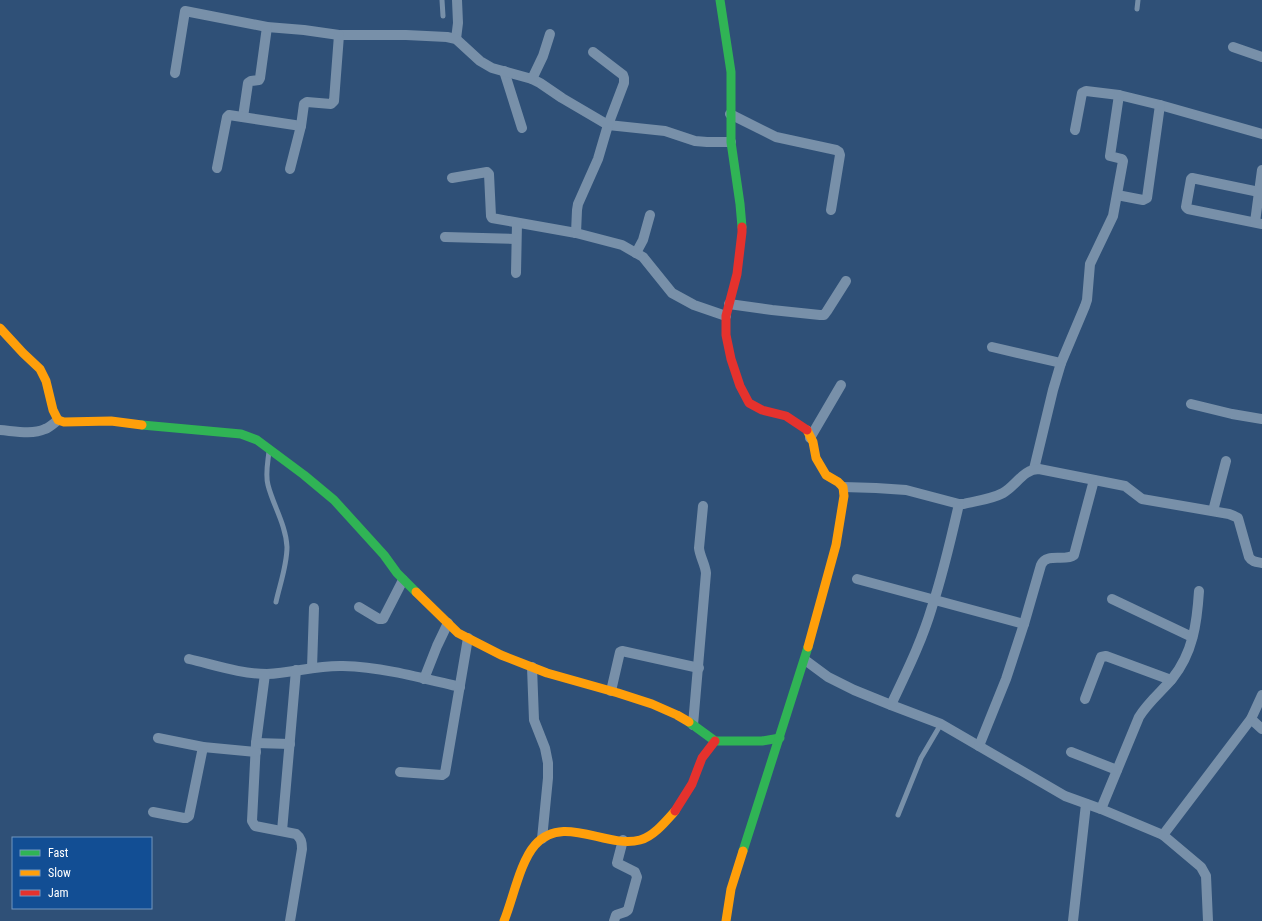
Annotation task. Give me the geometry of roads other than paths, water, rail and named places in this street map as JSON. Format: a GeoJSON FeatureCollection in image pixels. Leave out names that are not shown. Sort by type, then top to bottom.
{"type":"FeatureCollection","features":[{"type":"Feature","properties":{"kind":"street"},"geometry":{"type":"LineString","coordinates":[[456,39],[458,23],[457,0]]}},
{"type":"Feature","properties":{"kind":"street"},"geometry":{"type":"LineString","coordinates":[[720,0],[731,72],[731,142],[740,204],[742,232],[737,274],[726,316],[726,335],[731,360],[740,386],[749,404],[762,410],[786,416],[806,429],[816,458],[826,475],[838,482],[843,487],[844,496],[836,545],[805,660],[731,889],[726,921]]}},
{"type":"Feature","properties":{"kind":"street"},"geometry":{"type":"LineString","coordinates":[[175,74],[185,10],[267,28],[304,30],[339,35],[413,35],[447,37],[456,39],[480,61],[492,68],[532,79],[608,125],[665,132],[701,142],[731,142]]}},
{"type":"Feature","properties":{"kind":"street"},"geometry":{"type":"LineString","coordinates":[[244,117],[248,83],[259,80],[260,78],[267,28]]}},
{"type":"Feature","properties":{"kind":"street"},"geometry":{"type":"LineString","coordinates":[[532,79],[543,56],[550,34]]}},
{"type":"Feature","properties":{"kind":"street"},"geometry":{"type":"LineString","coordinates":[[290,169],[301,126],[303,105],[305,102],[330,104],[334,102],[339,35]]}},
{"type":"Feature","properties":{"kind":"street"},"geometry":{"type":"LineString","coordinates":[[1233,47],[1262,57]]}},
{"type":"Feature","properties":{"kind":"street"},"geometry":{"type":"LineString","coordinates":[[576,233],[578,204],[598,158],[608,125],[624,83],[623,75],[594,52]]}},
{"type":"Feature","properties":{"kind":"street"},"geometry":{"type":"LineString","coordinates":[[504,71],[522,128]]}},
{"type":"Feature","properties":{"kind":"street"},"geometry":{"type":"LineString","coordinates":[[1075,130],[1082,93],[1084,92],[1119,95],[1262,134]]}},
{"type":"Feature","properties":{"kind":"street"},"geometry":{"type":"LineString","coordinates":[[1034,469],[1061,363],[1087,300],[1090,264],[1113,216],[1123,161],[1122,159],[1110,156],[1119,95]]}},
{"type":"Feature","properties":{"kind":"street"},"geometry":{"type":"LineString","coordinates":[[1117,195],[1143,200],[1147,198],[1160,105]]}},
{"type":"Feature","properties":{"kind":"street"},"geometry":{"type":"LineString","coordinates":[[730,114],[776,137],[836,150],[839,152],[840,155],[831,210]]}},
{"type":"Feature","properties":{"kind":"street"},"geometry":{"type":"LineString","coordinates":[[217,168],[228,117],[232,115],[301,126]]}},
{"type":"Feature","properties":{"kind":"street"},"geometry":{"type":"LineString","coordinates":[[1259,192],[1192,178],[1186,207],[1188,209],[1258,223],[1259,192],[1262,170]]}},
{"type":"Feature","properties":{"kind":"street"},"geometry":{"type":"LineString","coordinates":[[452,178],[487,172],[489,174],[491,216],[494,218],[576,233],[622,245],[642,257],[672,293],[694,305],[726,316]]}},
{"type":"Feature","properties":{"kind":"street"},"geometry":{"type":"LineString","coordinates":[[636,253],[643,240],[650,215]]}},
{"type":"Feature","properties":{"kind":"street"},"geometry":{"type":"LineString","coordinates":[[516,273],[517,223]]}},
{"type":"Feature","properties":{"kind":"street"},"geometry":{"type":"LineString","coordinates":[[445,237],[516,239]]}},
{"type":"Feature","properties":{"kind":"street"},"geometry":{"type":"LineString","coordinates":[[729,304],[824,315],[846,281]]}},
{"type":"Feature","properties":{"kind":"street"},"geometry":{"type":"LineString","coordinates":[[0,328],[41,370],[58,420],[64,422],[111,421],[241,434],[256,440],[304,475],[334,500],[384,554],[397,573],[458,633],[501,656],[547,673],[652,704],[677,715],[715,741],[762,741],[780,738]]}},
{"type":"Feature","properties":{"kind":"street"},"geometry":{"type":"LineString","coordinates":[[992,347],[1061,363]]}},
{"type":"Feature","properties":{"kind":"street"},"geometry":{"type":"LineString","coordinates":[[810,438],[841,385]]}},
{"type":"Feature","properties":{"kind":"street"},"geometry":{"type":"LineString","coordinates":[[1191,404],[1232,414],[1262,419]]}},
{"type":"Feature","properties":{"kind":"street"},"geometry":{"type":"LineString","coordinates":[[0,430],[28,432],[37,431],[45,429],[58,420]]}},
{"type":"Feature","properties":{"kind":"street"},"geometry":{"type":"LineString","coordinates":[[1213,511],[1226,461]]}},
{"type":"Feature","properties":{"kind":"street"},"geometry":{"type":"LineString","coordinates":[[843,487],[906,490],[964,504],[1002,494],[1025,473],[1034,469],[1125,486],[1142,499],[1234,516],[1238,518],[1249,557],[1255,562],[1262,563]]}},
{"type":"Feature","properties":{"kind":"street"},"geometry":{"type":"LineString","coordinates":[[979,746],[1006,679],[1043,560],[1046,558],[1069,557],[1074,555],[1094,480]]}},
{"type":"Feature","properties":{"kind":"street"},"geometry":{"type":"LineString","coordinates":[[891,706],[917,648],[934,601],[946,561],[959,504]]}},
{"type":"Feature","properties":{"kind":"street"},"geometry":{"type":"LineString","coordinates":[[693,725],[706,573],[699,548],[703,506]]}},
{"type":"Feature","properties":{"kind":"street"},"geometry":{"type":"LineString","coordinates":[[857,579],[934,601],[1024,624]]}},
{"type":"Feature","properties":{"kind":"street"},"geometry":{"type":"LineString","coordinates":[[359,607],[379,619],[383,619],[404,580]]}},
{"type":"Feature","properties":{"kind":"street"},"geometry":{"type":"LineString","coordinates":[[1101,809],[1139,717],[1146,706],[1171,680],[1185,660],[1197,618],[1199,591]]}},
{"type":"Feature","properties":{"kind":"street"},"geometry":{"type":"LineString","coordinates":[[1112,599],[1192,636]]}},
{"type":"Feature","properties":{"kind":"street"},"geometry":{"type":"LineString","coordinates":[[312,668],[314,608]]}},
{"type":"Feature","properties":{"kind":"street"},"geometry":{"type":"LineString","coordinates":[[424,679],[448,623]]}},
{"type":"Feature","properties":{"kind":"street"},"geometry":{"type":"LineString","coordinates":[[400,772],[442,775],[445,773],[468,638]]}},
{"type":"Feature","properties":{"kind":"street"},"geometry":{"type":"LineString","coordinates":[[611,691],[620,652],[622,651],[699,668]]}},
{"type":"Feature","properties":{"kind":"street"},"geometry":{"type":"LineString","coordinates":[[1086,699],[1103,656],[1171,680]]}},
{"type":"Feature","properties":{"kind":"street"},"geometry":{"type":"LineString","coordinates":[[190,659],[247,672],[265,674],[312,668],[341,666],[362,667],[460,687]]}},
{"type":"Feature","properties":{"kind":"street"},"geometry":{"type":"LineString","coordinates":[[805,660],[828,676],[854,690],[891,706],[940,724],[1065,796],[1101,809],[1163,836],[1201,867],[1206,876],[1208,921]]}},
{"type":"Feature","properties":{"kind":"street"},"geometry":{"type":"LineString","coordinates":[[532,667],[534,720],[545,748],[548,763],[542,839]]}},
{"type":"Feature","properties":{"kind":"street"},"geometry":{"type":"LineString","coordinates":[[282,831],[296,670]]}},
{"type":"Feature","properties":{"kind":"street"},"geometry":{"type":"LineString","coordinates":[[265,674],[256,748],[252,821],[255,826],[296,834],[300,837],[302,842],[290,921]]}},
{"type":"Feature","properties":{"kind":"street"},"geometry":{"type":"LineString","coordinates":[[1163,836],[1251,719],[1262,695]]}},
{"type":"Feature","properties":{"kind":"street"},"geometry":{"type":"LineString","coordinates":[[1251,719],[1262,729]]}},
{"type":"Feature","properties":{"kind":"street"},"geometry":{"type":"LineString","coordinates":[[158,738],[203,747],[256,748],[290,744]]}},
{"type":"Feature","properties":{"kind":"street"},"geometry":{"type":"LineString","coordinates":[[504,921],[526,862],[536,845],[547,834],[558,831],[584,832],[617,840],[640,840],[656,830],[674,812],[692,784],[703,757],[715,741]]}},
{"type":"Feature","properties":{"kind":"street"},"geometry":{"type":"LineString","coordinates":[[153,812],[184,818],[189,816],[203,747]]}},
{"type":"Feature","properties":{"kind":"street"},"geometry":{"type":"LineString","coordinates":[[1071,752],[1117,770]]}},
{"type":"Feature","properties":{"kind":"street"},"geometry":{"type":"LineString","coordinates":[[1073,921],[1086,804]]}},
{"type":"Feature","properties":{"kind":"street"},"geometry":{"type":"LineString","coordinates":[[614,921],[616,915],[628,910],[637,877],[635,872],[617,863],[623,840]]}},
{"type":"Feature","properties":{"kind":"lane"},"geometry":{"type":"LineString","coordinates":[[442,0],[443,16]]}},
{"type":"Feature","properties":{"kind":"lane"},"geometry":{"type":"LineString","coordinates":[[1137,9],[1138,0]]}},
{"type":"Feature","properties":{"kind":"lane"},"geometry":{"type":"LineString","coordinates":[[269,450],[266,475],[285,534],[287,546],[287,558],[276,602]]}},
{"type":"Feature","properties":{"kind":"lane"},"geometry":{"type":"LineString","coordinates":[[898,815],[922,758],[940,724]]}}]}
